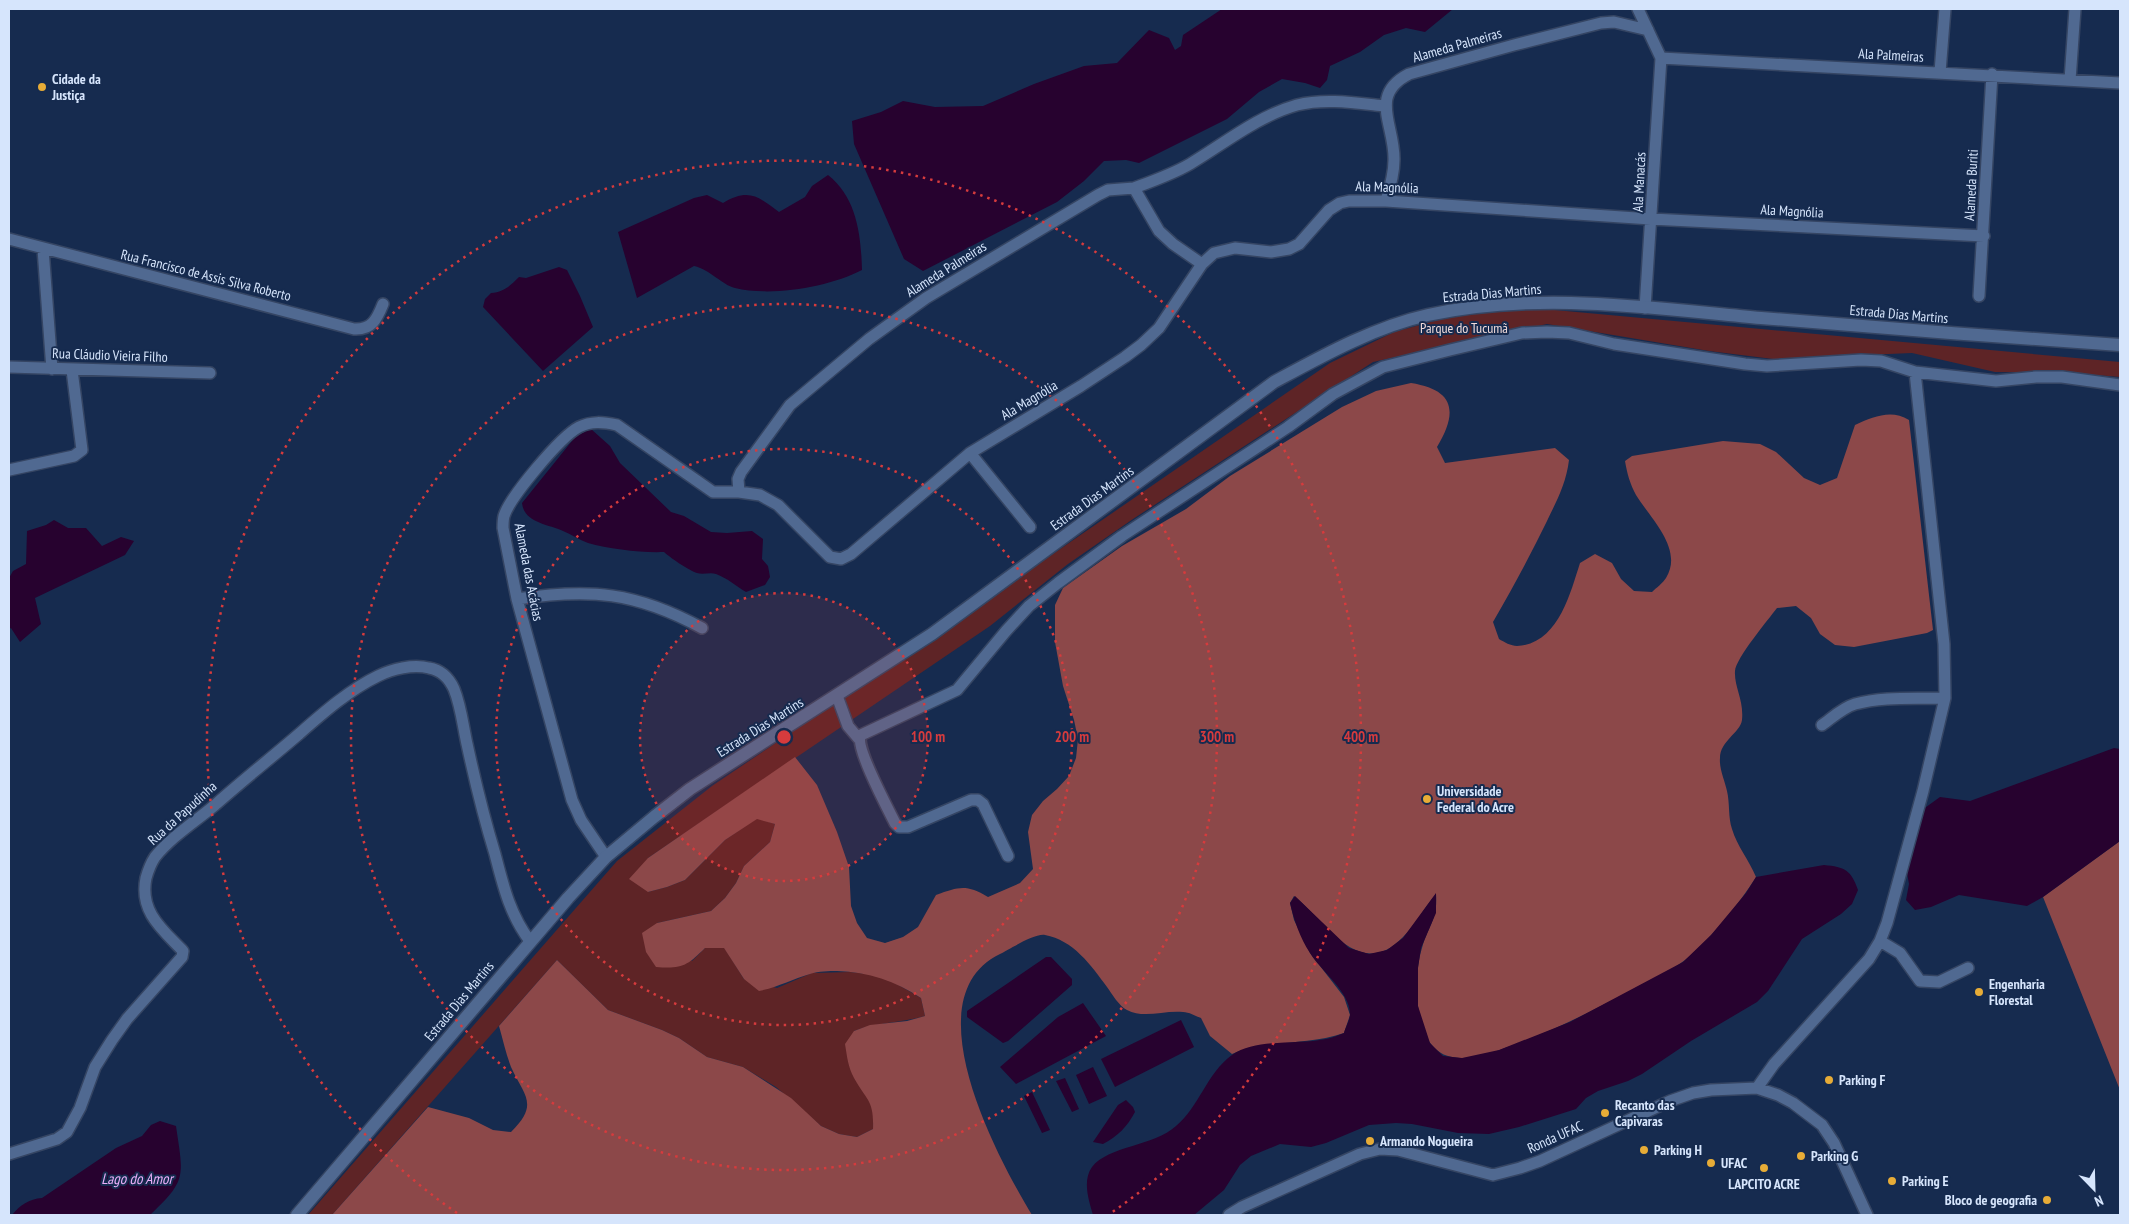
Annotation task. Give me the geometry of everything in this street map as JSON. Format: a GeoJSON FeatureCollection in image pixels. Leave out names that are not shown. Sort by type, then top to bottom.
{"type":"FeatureCollection","features":[{"type":"Feature","properties":{"kind":"street"},"geometry":{"type":"LineString","coordinates":[[1638,9],[1660,58]]}},
{"type":"Feature","properties":{"kind":"street"},"geometry":{"type":"LineString","coordinates":[[1940,72],[1945,9]]}},
{"type":"Feature","properties":{"kind":"street"},"geometry":{"type":"LineString","coordinates":[[2070,80],[2075,9]]}},
{"type":"Feature","properties":{"kind":"street","name":"Alameda Palmeiras"},"geometry":{"type":"LineString","coordinates":[[739,492],[738,479],[741,472],[769,436],[784,411],[869,339],[926,298],[1098,195],[1108,190],[1134,188],[1160,179],[1188,165],[1280,110],[1320,101],[1385,106],[1392,85],[1409,74],[1601,23],[1614,22],[1648,30]]}},
{"type":"Feature","properties":{"kind":"street","name":"Ala Palmeiras"},"geometry":{"type":"LineString","coordinates":[[1660,58],[2120,82]]}},
{"type":"Feature","properties":{"kind":"street","name":"Ala Manacás"},"geometry":{"type":"LineString","coordinates":[[1645,308],[1652,218],[1660,58]]}},
{"type":"Feature","properties":{"kind":"street","name":"Alameda Buriti"},"geometry":{"type":"LineString","coordinates":[[1979,296],[1992,74]]}},
{"type":"Feature","properties":{"kind":"street"},"geometry":{"type":"LineString","coordinates":[[1385,106],[1393,142],[1394,159],[1393,176],[1386,201]]}},
{"type":"Feature","properties":{"kind":"street"},"geometry":{"type":"LineString","coordinates":[[1134,188],[1159,231],[1173,244],[1202,264]]}},
{"type":"Feature","properties":{"kind":"street","name":"Ala Magnólia"},"geometry":{"type":"LineString","coordinates":[[859,547],[970,453],[1125,358],[1159,328],[1202,264],[1214,253],[1235,248],[1271,252],[1289,249],[1298,244],[1329,210],[1340,203],[1349,201],[1386,201],[1984,236]]}},
{"type":"Feature","properties":{"kind":"street","name":"Rua Francisco de Assis Silva Roberto"},"geometry":{"type":"LineString","coordinates":[[9,239],[354,329],[367,328],[373,324],[383,304]]}},
{"type":"Feature","properties":{"kind":"street"},"geometry":{"type":"LineString","coordinates":[[43,249],[52,369]]}},
{"type":"Feature","properties":{"kind":"street","name":"Estrada Dias Martins"},"geometry":{"type":"LineString","coordinates":[[297,1215],[530,941],[606,857],[654,816],[690,789],[932,634],[1274,382],[1328,354],[1403,323],[1426,316],[1480,306],[1558,302],[2120,345]]}},
{"type":"Feature","properties":{"kind":"street"},"geometry":{"type":"LineString","coordinates":[[859,739],[865,733],[957,690],[1029,606],[1058,583],[1122,536],[1288,427],[1333,394],[1383,368],[1522,333],[1547,332],[1569,333],[1614,344],[1745,364],[1767,366],[1861,360],[1881,361],[1915,372],[1996,381],[2036,377],[2062,377],[2120,385]]}},
{"type":"Feature","properties":{"kind":"street","name":"Rua Cláudio Vieira Filho"},"geometry":{"type":"LineString","coordinates":[[9,367],[210,373]]}},
{"type":"Feature","properties":{"kind":"street"},"geometry":{"type":"LineString","coordinates":[[9,470],[79,454],[82,447],[72,370]]}},
{"type":"Feature","properties":{"kind":"street"},"geometry":{"type":"LineString","coordinates":[[1757,1088],[1774,1064],[1869,959],[1880,941],[1887,924],[1923,791],[1945,698],[1944,644],[1915,372]]}},
{"type":"Feature","properties":{"kind":"street","name":"Alameda das Acácias"},"geometry":{"type":"LineString","coordinates":[[606,857],[581,820],[572,800],[517,599],[503,528],[504,517],[526,482],[568,434],[579,427],[591,423],[604,422],[617,425],[713,492],[739,492],[760,495],[778,504],[830,557],[841,559],[859,547]]}},
{"type":"Feature","properties":{"kind":"street"},"geometry":{"type":"LineString","coordinates":[[970,453],[1030,527]]}},
{"type":"Feature","properties":{"kind":"street"},"geometry":{"type":"LineString","coordinates":[[517,599],[552,594],[604,593],[656,605],[702,628]]}},
{"type":"Feature","properties":{"kind":"street","name":"Rua da Papudinha"},"geometry":{"type":"LineString","coordinates":[[9,1154],[57,1139],[67,1132],[76,1116],[95,1067],[112,1040],[127,1019],[182,957],[183,951],[156,924],[149,909],[145,884],[148,870],[155,858],[185,827],[357,688],[379,675],[414,666],[428,667],[440,671],[454,689],[487,826],[508,902],[515,919],[530,941]]}},
{"type":"Feature","properties":{"kind":"street"},"geometry":{"type":"LineString","coordinates":[[837,696],[848,726],[859,739],[866,762],[895,823],[899,827],[908,827],[971,800],[978,800],[983,804],[1008,856]]}},
{"type":"Feature","properties":{"kind":"street"},"geometry":{"type":"LineString","coordinates":[[1822,725],[1854,704],[1904,699],[1945,698]]}},
{"type":"Feature","properties":{"kind":"street"},"geometry":{"type":"LineString","coordinates":[[1880,941],[1900,953],[1920,981],[1939,982],[1968,968]]}},
{"type":"Feature","properties":{"kind":"street","name":"Ronda UFAC"},"geometry":{"type":"LineString","coordinates":[[1229,1215],[1242,1207],[1360,1154],[1380,1149],[1398,1150],[1493,1174],[1540,1161],[1670,1101],[1693,1093],[1711,1090],[1757,1088],[1778,1095],[1793,1103],[1822,1125],[1834,1143],[1867,1215]]}},
{"type":"Feature","properties":{"kind":"green space","name":"Parque do Tucumã"},"geometry":{"type":"Polygon","coordinates":[[[1544,309],[2120,362],[2120,377],[2071,373],[1995,372],[1912,353],[1773,359],[1709,351],[1547,324],[1373,362],[1133,519],[1068,564],[990,626],[648,858],[648,892],[685,880],[725,840],[757,818],[775,824],[770,842],[744,866],[736,883],[725,898],[711,911],[657,923],[692,961],[705,948],[724,947],[744,979],[777,988],[812,973],[850,972],[888,979],[921,998],[925,1016],[854,1031],[855,1079],[866,1093],[874,1111],[873,1129],[857,1137],[839,1134],[821,1126],[776,1087],[743,1067],[707,1057],[679,1038],[608,1010],[557,960],[332,1215],[308,1215],[617,861],[712,786],[899,660],[1330,363],[1394,332],[1464,313],[1544,309]]]}},
{"type":"Feature","properties":{"kind":"shaded area"},"geometry":{"type":"Polygon","coordinates":[[[1411,383],[1426,386],[1437,391],[1448,404],[1450,413],[1448,423],[1437,447],[1445,463],[1555,448],[1569,460],[1568,469],[1554,506],[1493,622],[1499,639],[1510,645],[1517,646],[1531,643],[1543,637],[1552,627],[1572,589],[1580,563],[1595,554],[1612,563],[1621,579],[1634,591],[1652,592],[1666,578],[1671,556],[1668,545],[1663,534],[1632,487],[1625,461],[1632,456],[1723,441],[1760,444],[1776,452],[1804,478],[1820,485],[1837,478],[1855,425],[1882,415],[1896,415],[1909,420],[1933,630],[1927,633],[1854,647],[1835,645],[1820,634],[1811,618],[1796,606],[1777,608],[1760,630],[1741,657],[1735,671],[1742,706],[1742,720],[1738,729],[1723,747],[1720,762],[1728,796],[1732,829],[1756,877],[1723,922],[1704,943],[1679,965],[1617,998],[1542,1034],[1486,1054],[1455,1058],[1440,1053],[1425,1035],[1417,997],[1419,958],[1436,910],[1436,894],[1403,937],[1387,949],[1372,954],[1358,951],[1344,943],[1294,896],[1290,903],[1294,920],[1310,953],[1344,997],[1350,1015],[1344,1033],[1316,1040],[1259,1046],[1232,1054],[1210,1036],[1201,1018],[1190,1013],[1140,1014],[1127,1010],[1118,1003],[1088,962],[1073,948],[1055,938],[1041,935],[1000,954],[974,975],[963,1005],[962,1040],[970,1079],[983,1118],[1000,1156],[1032,1215],[332,1215],[428,1107],[469,1118],[493,1130],[511,1132],[520,1122],[525,1114],[527,1100],[511,1067],[499,1026],[557,960],[608,1010],[679,1038],[707,1057],[743,1067],[791,1098],[821,1126],[839,1134],[857,1137],[873,1129],[871,1106],[852,1074],[845,1044],[854,1031],[870,1025],[907,1021],[925,1016],[921,998],[891,982],[860,973],[837,971],[813,973],[759,991],[744,979],[724,948],[705,948],[693,959],[678,967],[656,967],[646,952],[642,933],[657,923],[711,911],[725,898],[736,883],[744,866],[770,842],[775,824],[757,819],[725,840],[685,880],[667,887],[648,892],[629,879],[648,858],[795,757],[817,785],[837,832],[849,867],[851,906],[857,923],[867,938],[885,943],[903,937],[918,927],[936,895],[962,888],[974,890],[988,897],[1020,883],[1033,869],[1028,832],[1032,815],[1043,801],[1069,776],[1076,758],[1078,739],[1063,686],[1055,642],[1055,605],[1063,588],[1122,546],[1186,509],[1230,476],[1342,407],[1376,391],[1411,383]]]}},
{"type":"Feature","properties":{"kind":"shaded area"},"geometry":{"type":"Polygon","coordinates":[[[2120,841],[2120,1090],[2043,897],[2120,841]]]}},
{"type":"Feature","properties":{"kind":"water"},"geometry":{"type":"Polygon","coordinates":[[[1222,9],[1453,9],[1425,32],[1406,28],[1384,35],[1360,52],[1330,66],[1327,80],[1320,88],[1282,79],[1259,92],[1227,119],[1139,163],[1126,160],[1104,161],[1084,181],[1057,202],[923,271],[904,259],[854,144],[852,121],[881,112],[903,101],[935,107],[983,106],[1034,84],[1084,66],[1117,63],[1149,30],[1169,38],[1175,50],[1181,46],[1183,35],[1222,9]]]}},
{"type":"Feature","properties":{"kind":"water"},"geometry":{"type":"Polygon","coordinates":[[[828,175],[838,184],[856,218],[862,270],[817,286],[783,291],[750,291],[730,286],[694,266],[637,298],[618,232],[694,198],[707,195],[723,203],[739,196],[752,196],[759,198],[779,212],[805,197],[812,186],[828,175]]]}},
{"type":"Feature","properties":{"kind":"water"},"geometry":{"type":"Polygon","coordinates":[[[559,267],[567,270],[593,327],[543,371],[483,307],[485,299],[491,293],[506,288],[519,277],[526,278],[559,267]]]}},
{"type":"Feature","properties":{"kind":"water"},"geometry":{"type":"Polygon","coordinates":[[[591,429],[610,446],[620,463],[671,512],[684,516],[711,532],[752,531],[763,539],[762,559],[768,566],[770,577],[765,585],[746,592],[716,574],[699,574],[694,572],[664,552],[626,550],[588,543],[566,532],[538,522],[527,515],[522,503],[576,436],[591,429]]]}},
{"type":"Feature","properties":{"kind":"water"},"geometry":{"type":"Polygon","coordinates":[[[54,520],[68,528],[86,528],[102,546],[121,537],[134,541],[125,555],[35,598],[41,624],[20,642],[11,628],[9,629],[9,578],[13,571],[26,564],[27,531],[46,525],[54,520]]]}},
{"type":"Feature","properties":{"kind":"water"},"geometry":{"type":"Polygon","coordinates":[[[2114,748],[2120,749],[2120,841],[2043,897],[2027,906],[1959,895],[1931,907],[1915,910],[1906,900],[1909,884],[1906,867],[1922,810],[1940,797],[1970,801],[2114,748]]]}},
{"type":"Feature","properties":{"kind":"water"},"geometry":{"type":"Polygon","coordinates":[[[1824,865],[1842,869],[1853,878],[1858,890],[1852,904],[1841,914],[1802,939],[1768,991],[1757,1002],[1691,1041],[1642,1074],[1598,1091],[1586,1098],[1576,1109],[1519,1127],[1489,1134],[1458,1133],[1412,1124],[1396,1123],[1369,1125],[1326,1143],[1311,1147],[1280,1144],[1251,1156],[1240,1165],[1224,1190],[1194,1215],[1093,1215],[1087,1185],[1087,1178],[1092,1167],[1099,1160],[1109,1155],[1156,1138],[1176,1126],[1191,1109],[1223,1062],[1232,1055],[1253,1046],[1315,1041],[1328,1039],[1344,1033],[1350,1016],[1349,1006],[1340,990],[1315,960],[1303,941],[1290,903],[1295,896],[1349,948],[1369,954],[1387,950],[1403,938],[1436,893],[1436,913],[1421,948],[1418,968],[1418,1006],[1430,1043],[1443,1056],[1462,1058],[1499,1050],[1570,1022],[1683,962],[1711,935],[1746,893],[1756,877],[1824,865]]]}},
{"type":"Feature","properties":{"kind":"water"},"geometry":{"type":"Polygon","coordinates":[[[1046,957],[1051,957],[1072,979],[1072,985],[1008,1041],[1003,1043],[967,1017],[967,1011],[1046,957]]]}},
{"type":"Feature","properties":{"kind":"water"},"geometry":{"type":"Polygon","coordinates":[[[1083,1003],[1106,1036],[1016,1084],[1000,1067],[1058,1017],[1083,1003]]]}},
{"type":"Feature","properties":{"kind":"water"},"geometry":{"type":"Polygon","coordinates":[[[1181,1020],[1194,1047],[1115,1087],[1101,1059],[1181,1020]]]}},
{"type":"Feature","properties":{"kind":"water"},"geometry":{"type":"Polygon","coordinates":[[[1093,1067],[1107,1096],[1089,1104],[1076,1075],[1093,1067]]]}},
{"type":"Feature","properties":{"kind":"water"},"geometry":{"type":"Polygon","coordinates":[[[1065,1078],[1079,1109],[1072,1112],[1056,1081],[1065,1078]]]}},
{"type":"Feature","properties":{"kind":"water"},"geometry":{"type":"Polygon","coordinates":[[[1032,1092],[1050,1130],[1042,1133],[1024,1096],[1032,1092]]]}},
{"type":"Feature","properties":{"kind":"water"},"geometry":{"type":"Polygon","coordinates":[[[1126,1100],[1135,1112],[1129,1122],[1118,1134],[1103,1144],[1093,1142],[1118,1105],[1126,1100]]]}},
{"type":"Feature","properties":{"kind":"water","name":"Lago do Amor"},"geometry":{"type":"Polygon","coordinates":[[[160,1121],[176,1126],[181,1166],[180,1176],[171,1193],[150,1215],[12,1215],[25,1203],[42,1198],[116,1148],[142,1136],[151,1125],[160,1121]]]}},
{"type":"Feature","properties":{"kind":"place","name":"Cidade da Justiça"},"geometry":{"type":"Point","coordinates":[42,87]}},
{"type":"Feature","properties":{"kind":"place","name":"Universidade Federal do Acre"},"geometry":{"type":"Point","coordinates":[1427,799]}},
{"type":"Feature","properties":{"kind":"place","name":"Engenharia Florestal"},"geometry":{"type":"Point","coordinates":[1979,992]}},
{"type":"Feature","properties":{"kind":"place","name":"Parking F"},"geometry":{"type":"Point","coordinates":[1829,1080]}},
{"type":"Feature","properties":{"kind":"place","name":"Recanto das Capivaras"},"geometry":{"type":"Point","coordinates":[1605,1113]}},
{"type":"Feature","properties":{"kind":"place","name":"Armando Nogueira"},"geometry":{"type":"Point","coordinates":[1370,1141]}},
{"type":"Feature","properties":{"kind":"place","name":"Parking H"},"geometry":{"type":"Point","coordinates":[1644,1150]}},
{"type":"Feature","properties":{"kind":"place","name":"Parking G"},"geometry":{"type":"Point","coordinates":[1801,1156]}},
{"type":"Feature","properties":{"kind":"place","name":"UFAC"},"geometry":{"type":"Point","coordinates":[1711,1163]}},
{"type":"Feature","properties":{"kind":"place","name":"LAPCITO ACRE"},"geometry":{"type":"Point","coordinates":[1764,1168]}},
{"type":"Feature","properties":{"kind":"place","name":"Parking E"},"geometry":{"type":"Point","coordinates":[1892,1181]}},
{"type":"Feature","properties":{"kind":"place","name":"Bloco de geografia"},"geometry":{"type":"Point","coordinates":[2047,1200]}}]}
